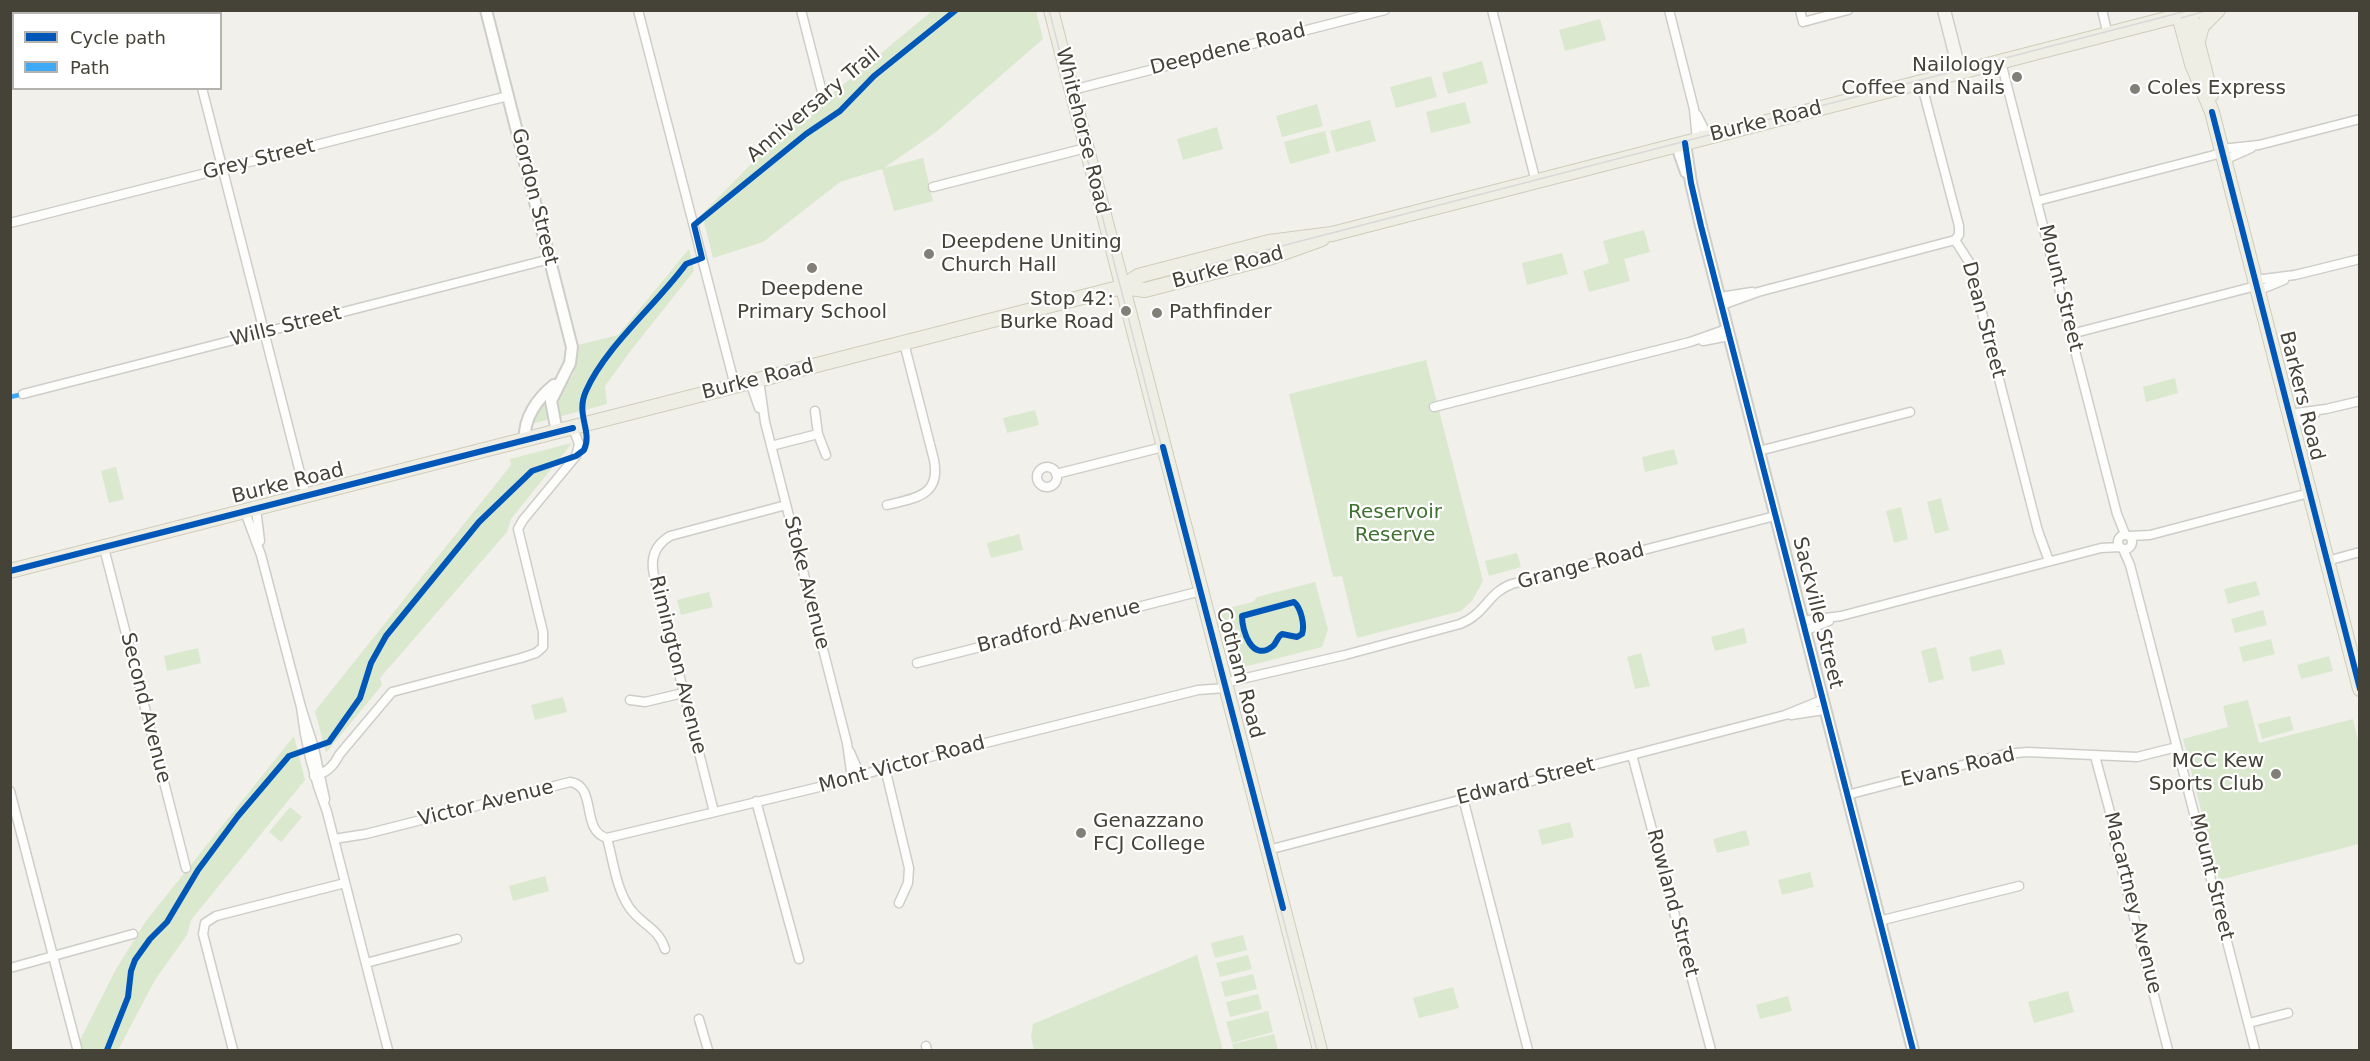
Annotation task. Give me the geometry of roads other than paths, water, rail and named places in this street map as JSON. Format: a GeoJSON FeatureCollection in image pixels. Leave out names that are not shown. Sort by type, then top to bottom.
{"type":"FeatureCollection","features":[{"type":"Feature","properties":{"kind":"main road","name":"Whitehorse Road"},"geometry":{"type":"LineString","coordinates":[[1051,10],[1122,287]]}},
{"type":"Feature","properties":{"kind":"main road"},"geometry":{"type":"LineString","coordinates":[[1944,10],[1960,73]]}},
{"type":"Feature","properties":{"kind":"main road"},"geometry":{"type":"LineString","coordinates":[[2198,40],[2202,26],[2218,10]]}},
{"type":"Feature","properties":{"kind":"main road","name":"Burke Road"},"geometry":{"type":"LineString","coordinates":[[10,571],[1122,287],[1138,276],[1269,242],[1332,234],[2190,13]]}},
{"type":"Feature","properties":{"kind":"main road","name":"Barkers Road"},"geometry":{"type":"LineString","coordinates":[[2190,13],[2211,92],[2212,112]]}},
{"type":"Feature","properties":{"kind":"main road","name":"Barkers Road"},"geometry":{"type":"LineString","coordinates":[[2190,13],[2192,64],[2212,112],[2360,689]]}},
{"type":"Feature","properties":{"kind":"main road","name":"Cotham Road"},"geometry":{"type":"LineString","coordinates":[[1122,287],[1320,1050]]}},
{"type":"Feature","properties":{"kind":"street","name":"Gordon Street"},"geometry":{"type":"LineString","coordinates":[[486,10],[572,347],[570,363],[551,400],[557,432]]}},
{"type":"Feature","properties":{"kind":"street"},"geometry":{"type":"LineString","coordinates":[[638,10],[735,386]]}},
{"type":"Feature","properties":{"kind":"street"},"geometry":{"type":"LineString","coordinates":[[801,10],[822,92]]}},
{"type":"Feature","properties":{"kind":"street","name":"Deepdene Road"},"geometry":{"type":"LineString","coordinates":[[1072,90],[1385,10]]}},
{"type":"Feature","properties":{"kind":"street"},"geometry":{"type":"LineString","coordinates":[[1492,10],[1536,182]]}},
{"type":"Feature","properties":{"kind":"street"},"geometry":{"type":"LineString","coordinates":[[1669,10],[1694,109],[1692,142]]}},
{"type":"Feature","properties":{"kind":"street"},"geometry":{"type":"LineString","coordinates":[[1800,10],[1803,22],[1848,10]]}},
{"type":"Feature","properties":{"kind":"street"},"geometry":{"type":"LineString","coordinates":[[2102,10],[2108,35]]}},
{"type":"Feature","properties":{"kind":"street","name":"Mount Street"},"geometry":{"type":"LineString","coordinates":[[2001,62],[2255,1050]]}},
{"type":"Feature","properties":{"kind":"street","name":"Dean Street"},"geometry":{"type":"LineString","coordinates":[[1921,82],[1959,226],[1959,235],[1955,240],[1969,262],[2038,531],[2049,561]]}},
{"type":"Feature","properties":{"kind":"street"},"geometry":{"type":"LineString","coordinates":[[203,90],[306,496]]}},
{"type":"Feature","properties":{"kind":"street","name":"Grey Street"},"geometry":{"type":"LineString","coordinates":[[10,223],[508,96]]}},
{"type":"Feature","properties":{"kind":"street"},"geometry":{"type":"LineString","coordinates":[[2037,201],[2360,119]]}},
{"type":"Feature","properties":{"kind":"street","name":"Sackville Street"},"geometry":{"type":"LineString","coordinates":[[1692,142],[1691,183],[1758,452],[1913,1050]]}},
{"type":"Feature","properties":{"kind":"street"},"geometry":{"type":"LineString","coordinates":[[933,188],[1086,148]]}},
{"type":"Feature","properties":{"kind":"street"},"geometry":{"type":"LineString","coordinates":[[1721,301],[1955,240]]}},
{"type":"Feature","properties":{"kind":"street","name":"Wills Street"},"geometry":{"type":"LineString","coordinates":[[23,394],[550,259]]}},
{"type":"Feature","properties":{"kind":"street"},"geometry":{"type":"LineString","coordinates":[[2071,334],[2360,259]]}},
{"type":"Feature","properties":{"kind":"street"},"geometry":{"type":"LineString","coordinates":[[1434,407],[1728,332]]}},
{"type":"Feature","properties":{"kind":"street"},"geometry":{"type":"LineString","coordinates":[[887,505],[923,494],[931,487],[936,475],[904,343]]}},
{"type":"Feature","properties":{"kind":"street","name":"Gordon Street"},"geometry":{"type":"LineString","coordinates":[[525,440],[525,427],[529,415],[549,389],[560,381]]}},
{"type":"Feature","properties":{"kind":"street","name":"Stoke Avenue"},"geometry":{"type":"LineString","coordinates":[[754,381],[856,776]]}},
{"type":"Feature","properties":{"kind":"street"},"geometry":{"type":"LineString","coordinates":[[2290,419],[2360,401]]}},
{"type":"Feature","properties":{"kind":"street"},"geometry":{"type":"LineString","coordinates":[[815,411],[818,434],[826,455]]}},
{"type":"Feature","properties":{"kind":"street"},"geometry":{"type":"LineString","coordinates":[[1758,452],[1910,412]]}},
{"type":"Feature","properties":{"kind":"street"},"geometry":{"type":"LineString","coordinates":[[317,771],[333,765],[392,692],[521,658],[536,653],[543,647],[543,632],[518,529],[576,456],[579,444],[573,428]]}},
{"type":"Feature","properties":{"kind":"street"},"geometry":{"type":"LineString","coordinates":[[771,446],[818,434]]}},
{"type":"Feature","properties":{"kind":"street"},"geometry":{"type":"LineString","coordinates":[[1056,474],[1163,447]]}},
{"type":"Feature","properties":{"kind":"street"},"geometry":{"type":"LineString","coordinates":[[1803,626],[2309,493]]}},
{"type":"Feature","properties":{"kind":"street","name":"Rimington Avenue"},"geometry":{"type":"LineString","coordinates":[[714,812],[652,569],[653,557],[657,547],[665,539],[676,534],[786,506]]}},
{"type":"Feature","properties":{"kind":"street"},"geometry":{"type":"LineString","coordinates":[[250,510],[300,707],[303,732],[317,771],[388,1050]]}},
{"type":"Feature","properties":{"kind":"street","name":"Grange Road"},"geometry":{"type":"LineString","coordinates":[[1224,682],[1345,655],[1460,624],[1477,616],[1497,591],[1512,584],[1775,516]]}},
{"type":"Feature","properties":{"kind":"street","name":"Second Avenue"},"geometry":{"type":"LineString","coordinates":[[104,548],[186,868]]}},
{"type":"Feature","properties":{"kind":"street"},"geometry":{"type":"LineString","coordinates":[[2327,561],[2360,552]]}},
{"type":"Feature","properties":{"kind":"street","name":"Bradford Avenue"},"geometry":{"type":"LineString","coordinates":[[917,663],[1201,591]]}},
{"type":"Feature","properties":{"kind":"street","name":"Mont Victor Road"},"geometry":{"type":"LineString","coordinates":[[607,838],[776,798],[1224,682]]}},
{"type":"Feature","properties":{"kind":"street"},"geometry":{"type":"LineString","coordinates":[[630,700],[652,701],[683,693]]}},
{"type":"Feature","properties":{"kind":"street","name":"Edward Street"},"geometry":{"type":"LineString","coordinates":[[1268,850],[1823,705]]}},
{"type":"Feature","properties":{"kind":"street","name":"Evans Road"},"geometry":{"type":"LineString","coordinates":[[1847,795],[2004,754],[2027,752],[2139,757],[2177,747]]}},
{"type":"Feature","properties":{"kind":"street","name":"Rowland Street"},"geometry":{"type":"LineString","coordinates":[[1632,755],[1711,1050]]}},
{"type":"Feature","properties":{"kind":"street","name":"Macartney Avenue"},"geometry":{"type":"LineString","coordinates":[[2095,756],[2168,1050]]}},
{"type":"Feature","properties":{"kind":"street"},"geometry":{"type":"LineString","coordinates":[[885,768],[909,868],[908,883],[899,903]]}},
{"type":"Feature","properties":{"kind":"street","name":"Victor Avenue"},"geometry":{"type":"LineString","coordinates":[[335,843],[573,782],[583,789],[595,831],[607,838],[625,900],[637,916],[658,933],[665,950]]}},
{"type":"Feature","properties":{"kind":"street"},"geometry":{"type":"LineString","coordinates":[[10,791],[77,1048]]}},
{"type":"Feature","properties":{"kind":"street"},"geometry":{"type":"LineString","coordinates":[[1463,798],[1528,1050]]}},
{"type":"Feature","properties":{"kind":"street"},"geometry":{"type":"LineString","coordinates":[[756,801],[799,959]]}},
{"type":"Feature","properties":{"kind":"street"},"geometry":{"type":"LineString","coordinates":[[233,1050],[203,934],[205,923],[216,916],[345,883]]}},
{"type":"Feature","properties":{"kind":"street"},"geometry":{"type":"LineString","coordinates":[[1880,921],[2019,886]]}},
{"type":"Feature","properties":{"kind":"street"},"geometry":{"type":"LineString","coordinates":[[10,968],[133,934]]}},
{"type":"Feature","properties":{"kind":"street"},"geometry":{"type":"LineString","coordinates":[[366,963],[457,939]]}},
{"type":"Feature","properties":{"kind":"street"},"geometry":{"type":"LineString","coordinates":[[2248,1023],[2288,1013]]}},
{"type":"Feature","properties":{"kind":"street"},"geometry":{"type":"LineString","coordinates":[[699,1019],[708,1050]]}},
{"type":"Feature","properties":{"kind":"tram line"},"geometry":{"type":"LineString","coordinates":[[1049,10],[1317,1050]]}},
{"type":"Feature","properties":{"kind":"tram line"},"geometry":{"type":"LineString","coordinates":[[1197,268],[2190,10]]}},
{"type":"Feature","properties":{"kind":"tram line"},"geometry":{"type":"LineString","coordinates":[[2181,18],[2209,10]]}},
{"type":"Feature","properties":{"kind":"place","name":"Nailology Coffee and Nails"},"geometry":{"type":"Point","coordinates":[2017,77]}},
{"type":"Feature","properties":{"kind":"place","name":"Coles Express"},"geometry":{"type":"Point","coordinates":[2135,89]}},
{"type":"Feature","properties":{"kind":"place","name":"Deepdene Uniting Church Hall"},"geometry":{"type":"Point","coordinates":[929,254]}},
{"type":"Feature","properties":{"kind":"place","name":"Deepdene Primary School"},"geometry":{"type":"Point","coordinates":[812,268]}},
{"type":"Feature","properties":{"kind":"place","name":"Stop 42: Burke Road"},"geometry":{"type":"Point","coordinates":[1126,311]}},
{"type":"Feature","properties":{"kind":"place","name":"Pathfinder"},"geometry":{"type":"Point","coordinates":[1157,313]}},
{"type":"Feature","properties":{"kind":"place","name":"MCC Kew Sports Club"},"geometry":{"type":"Point","coordinates":[2276,774]}},
{"type":"Feature","properties":{"kind":"place","name":"Genazzano FCJ College"},"geometry":{"type":"Point","coordinates":[1081,833]}},
{"type":"Feature","properties":{"kind":"park label","name":"Reservoir Reserve"},"geometry":{"type":"Point","coordinates":[1395,524]}}]}
